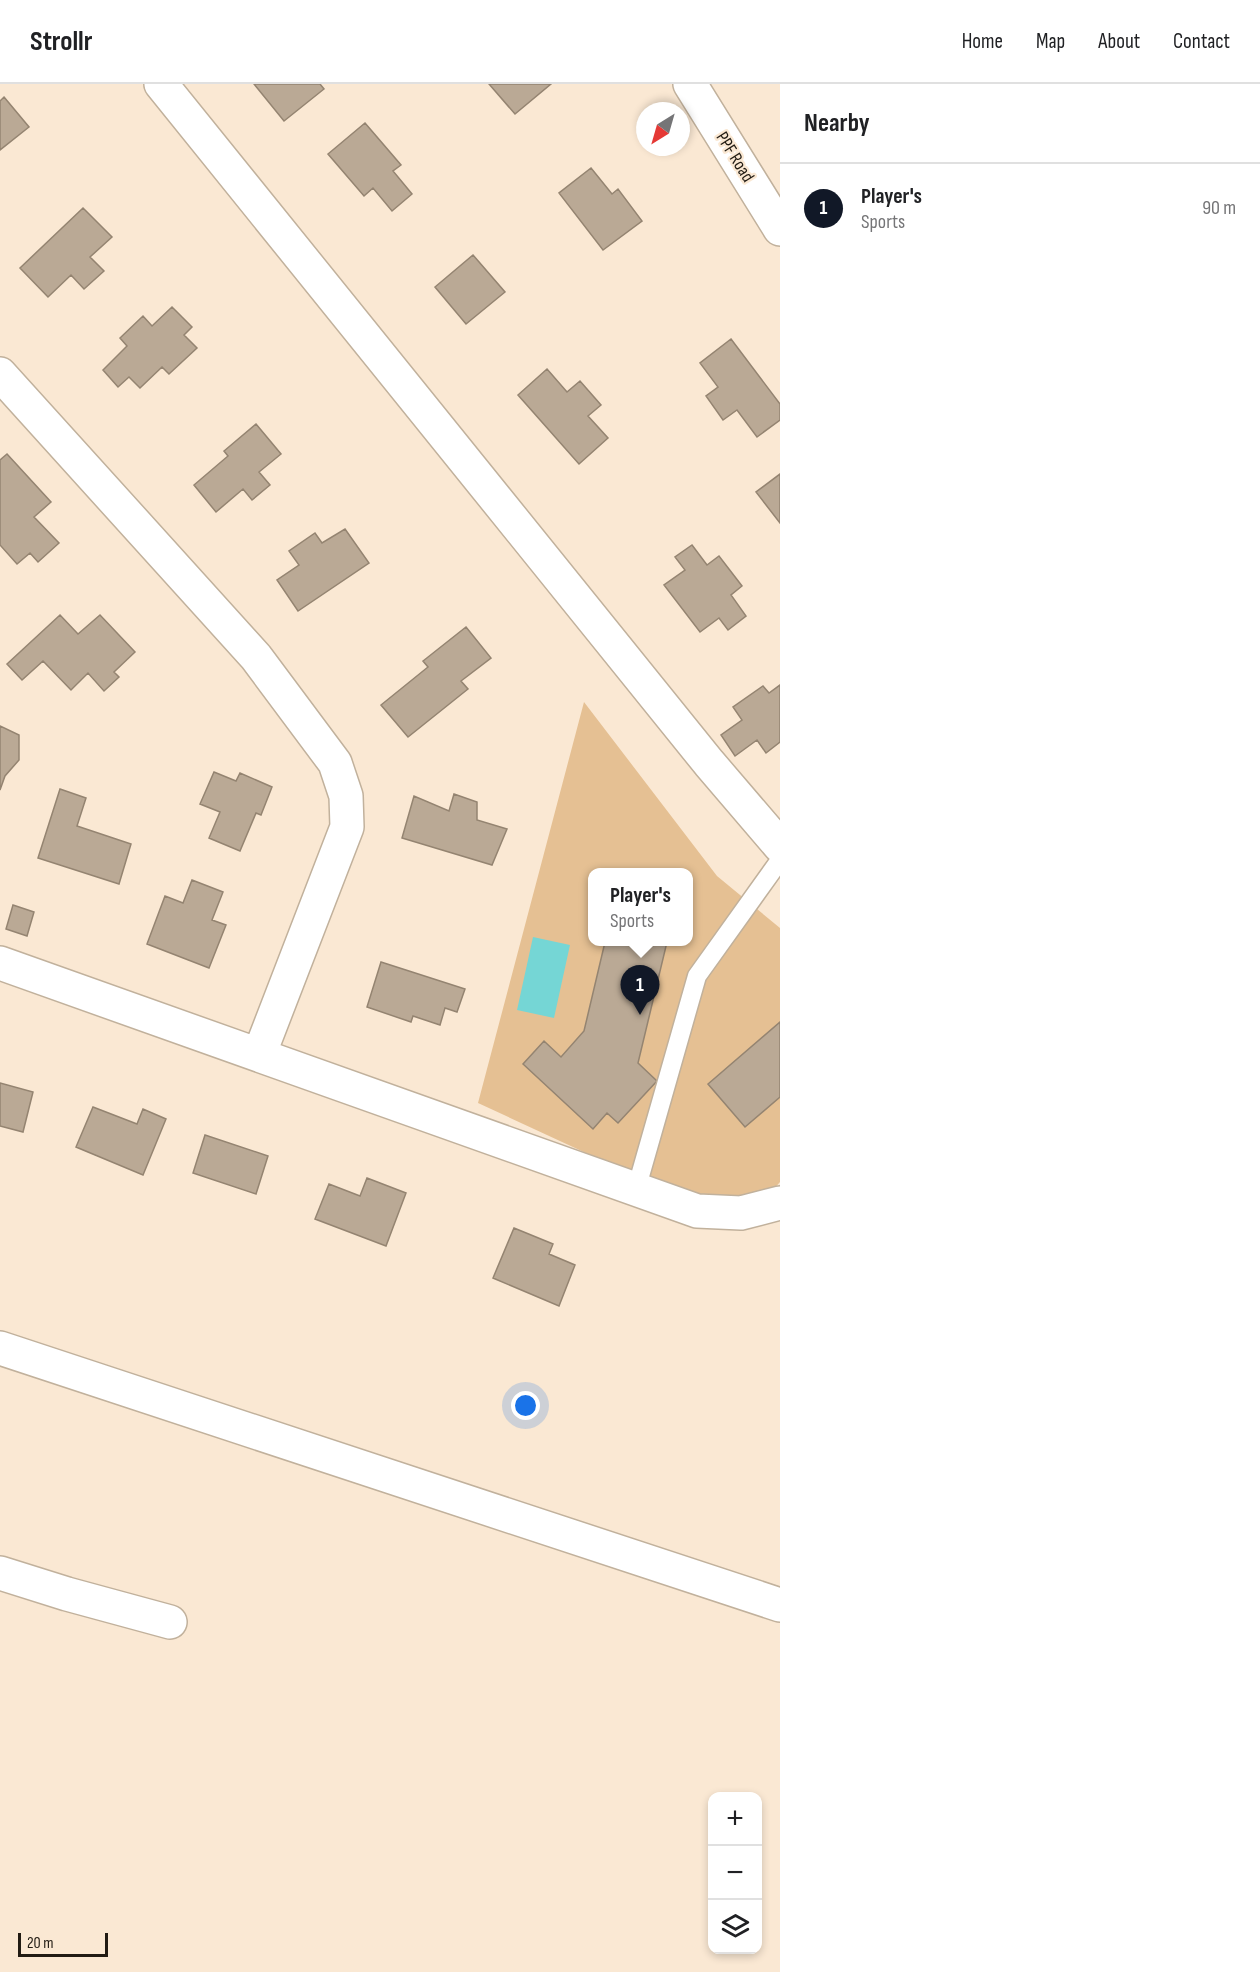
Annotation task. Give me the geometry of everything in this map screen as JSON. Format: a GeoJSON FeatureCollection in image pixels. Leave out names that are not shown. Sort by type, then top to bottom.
{"type":"FeatureCollection","features":[{"type":"Feature","properties":{"kind":"street"},"geometry":{"type":"LineString","coordinates":[[161,84],[709,763],[780,846]]}},
{"type":"Feature","properties":{"kind":"street","name":"PPF Road"},"geometry":{"type":"LineString","coordinates":[[690,84],[780,230]]}},
{"type":"Feature","properties":{"kind":"street"},"geometry":{"type":"LineString","coordinates":[[0,374],[256,657],[335,763],[346,796],[347,827],[259,1054]]}},
{"type":"Feature","properties":{"kind":"street"},"geometry":{"type":"LineString","coordinates":[[0,963],[697,1211],[741,1213],[780,1203]]}},
{"type":"Feature","properties":{"kind":"street"},"geometry":{"type":"LineString","coordinates":[[0,1348],[780,1605]]}},
{"type":"Feature","properties":{"kind":"street"},"geometry":{"type":"LineString","coordinates":[[0,1573],[170,1622]]}},
{"type":"Feature","properties":{"kind":"lane"},"geometry":{"type":"LineString","coordinates":[[636,1190],[697,976],[780,860]]}},
{"type":"Feature","properties":{"kind":"shaded area"},"geometry":{"type":"Polygon","coordinates":[[[584,702],[717,876],[780,928],[780,1182],[773,1190],[718,1205],[640,1178],[478,1103],[584,702]]]}},
{"type":"Feature","properties":{"kind":"water"},"geometry":{"type":"Polygon","coordinates":[[[533,937],[570,945],[554,1018],[517,1010],[533,937]]]}},
{"type":"Feature","properties":{"kind":"building"},"geometry":{"type":"Polygon","coordinates":[[[254,84],[320,84],[324,89],[284,121],[254,84]]]}},
{"type":"Feature","properties":{"kind":"building"},"geometry":{"type":"Polygon","coordinates":[[[489,84],[551,84],[515,114],[489,84]]]}},
{"type":"Feature","properties":{"kind":"building"},"geometry":{"type":"Polygon","coordinates":[[[4,97],[29,127],[0,150],[0,101],[4,97]]]}},
{"type":"Feature","properties":{"kind":"building"},"geometry":{"type":"Polygon","coordinates":[[[365,123],[401,165],[393,171],[412,194],[392,211],[373,188],[364,196],[328,154],[365,123]]]}},
{"type":"Feature","properties":{"kind":"building"},"geometry":{"type":"Polygon","coordinates":[[[591,168],[612,194],[618,189],[642,221],[603,250],[559,193],[591,168]]]}},
{"type":"Feature","properties":{"kind":"building"},"geometry":{"type":"Polygon","coordinates":[[[83,208],[112,237],[90,257],[104,271],[84,289],[71,275],[48,297],[20,268],[83,208]]]}},
{"type":"Feature","properties":{"kind":"building"},"geometry":{"type":"Polygon","coordinates":[[[473,255],[505,292],[466,324],[435,287],[473,255]]]}},
{"type":"Feature","properties":{"kind":"building"},"geometry":{"type":"Polygon","coordinates":[[[172,307],[192,327],[184,335],[197,348],[169,374],[162,367],[140,388],[129,377],[118,387],[103,370],[127,346],[120,338],[143,316],[152,326],[172,307]]]}},
{"type":"Feature","properties":{"kind":"building"},"geometry":{"type":"Polygon","coordinates":[[[731,339],[780,404],[780,420],[757,437],[737,410],[723,420],[706,396],[718,387],[700,363],[731,339]]]}},
{"type":"Feature","properties":{"kind":"building"},"geometry":{"type":"Polygon","coordinates":[[[547,369],[567,392],[580,381],[601,405],[588,416],[608,438],[579,464],[518,395],[547,369]]]}},
{"type":"Feature","properties":{"kind":"building"},"geometry":{"type":"Polygon","coordinates":[[[256,424],[281,454],[259,472],[270,485],[252,500],[243,489],[216,512],[194,485],[228,456],[224,451],[256,424]]]}},
{"type":"Feature","properties":{"kind":"building"},"geometry":{"type":"Polygon","coordinates":[[[7,454],[51,502],[34,517],[59,543],[38,562],[30,553],[17,564],[0,545],[0,460],[7,454]]]}},
{"type":"Feature","properties":{"kind":"building"},"geometry":{"type":"Polygon","coordinates":[[[780,474],[780,523],[756,492],[780,474]]]}},
{"type":"Feature","properties":{"kind":"building"},"geometry":{"type":"Polygon","coordinates":[[[345,529],[369,563],[298,611],[277,580],[299,565],[289,551],[315,533],[322,543],[345,529]]]}},
{"type":"Feature","properties":{"kind":"building"},"geometry":{"type":"Polygon","coordinates":[[[692,545],[707,565],[719,556],[742,586],[731,595],[746,616],[728,630],[719,618],[700,632],[664,585],[685,570],[675,557],[692,545]]]}},
{"type":"Feature","properties":{"kind":"building"},"geometry":{"type":"Polygon","coordinates":[[[60,615],[78,634],[100,615],[135,652],[114,672],[119,677],[104,691],[88,673],[71,690],[43,661],[22,680],[7,664],[60,615]]]}},
{"type":"Feature","properties":{"kind":"building"},"geometry":{"type":"Polygon","coordinates":[[[466,627],[491,658],[461,681],[468,689],[408,737],[381,705],[428,667],[423,661],[466,627]]]}},
{"type":"Feature","properties":{"kind":"building"},"geometry":{"type":"Polygon","coordinates":[[[780,685],[780,742],[766,753],[757,740],[735,756],[721,735],[742,720],[733,707],[763,686],[769,693],[780,685]]]}},
{"type":"Feature","properties":{"kind":"building"},"geometry":{"type":"Polygon","coordinates":[[[0,726],[19,735],[19,760],[5,776],[0,790],[0,726]]]}},
{"type":"Feature","properties":{"kind":"building"},"geometry":{"type":"Polygon","coordinates":[[[214,772],[236,781],[240,773],[272,787],[261,815],[256,813],[240,851],[209,838],[220,812],[200,804],[214,772]]]}},
{"type":"Feature","properties":{"kind":"building"},"geometry":{"type":"Polygon","coordinates":[[[60,789],[86,798],[77,826],[131,844],[119,884],[38,858],[60,789]]]}},
{"type":"Feature","properties":{"kind":"building"},"geometry":{"type":"Polygon","coordinates":[[[454,794],[477,802],[477,820],[507,829],[492,865],[402,838],[414,796],[449,811],[454,794]]]}},
{"type":"Feature","properties":{"kind":"building"},"geometry":{"type":"Polygon","coordinates":[[[192,880],[223,892],[212,920],[226,925],[209,968],[147,944],[165,896],[183,903],[192,880]]]}},
{"type":"Feature","properties":{"kind":"building"},"geometry":{"type":"Polygon","coordinates":[[[13,905],[34,912],[27,936],[6,929],[13,905]]]}},
{"type":"Feature","properties":{"kind":"building"},"geometry":{"type":"Polygon","coordinates":[[[604,946],[666,946],[638,1063],[657,1081],[618,1123],[607,1113],[593,1129],[523,1064],[544,1041],[561,1057],[584,1031],[604,946]]]}},
{"type":"Feature","properties":{"kind":"building"},"geometry":{"type":"Polygon","coordinates":[[[381,962],[465,989],[457,1012],[445,1008],[440,1025],[413,1016],[411,1022],[367,1007],[381,962]]]}},
{"type":"Feature","properties":{"kind":"building"},"geometry":{"type":"Polygon","coordinates":[[[780,1022],[780,1097],[745,1127],[708,1084],[780,1022]]]}},
{"type":"Feature","properties":{"kind":"building"},"geometry":{"type":"Polygon","coordinates":[[[0,1083],[33,1092],[23,1132],[0,1126],[0,1083]]]}},
{"type":"Feature","properties":{"kind":"building"},"geometry":{"type":"Polygon","coordinates":[[[93,1107],[137,1124],[143,1109],[166,1119],[143,1175],[76,1147],[93,1107]]]}},
{"type":"Feature","properties":{"kind":"building"},"geometry":{"type":"Polygon","coordinates":[[[205,1135],[268,1156],[256,1194],[193,1173],[205,1135]]]}},
{"type":"Feature","properties":{"kind":"building"},"geometry":{"type":"Polygon","coordinates":[[[367,1178],[406,1193],[386,1246],[315,1219],[329,1184],[360,1196],[367,1178]]]}},
{"type":"Feature","properties":{"kind":"building"},"geometry":{"type":"Polygon","coordinates":[[[514,1228],[553,1244],[549,1254],[575,1265],[559,1306],[493,1278],[514,1228]]]}},
{"type":"Feature","properties":{"kind":"place","name":"Player's"},"geometry":{"type":"Point","coordinates":[640,1015]}}]}
